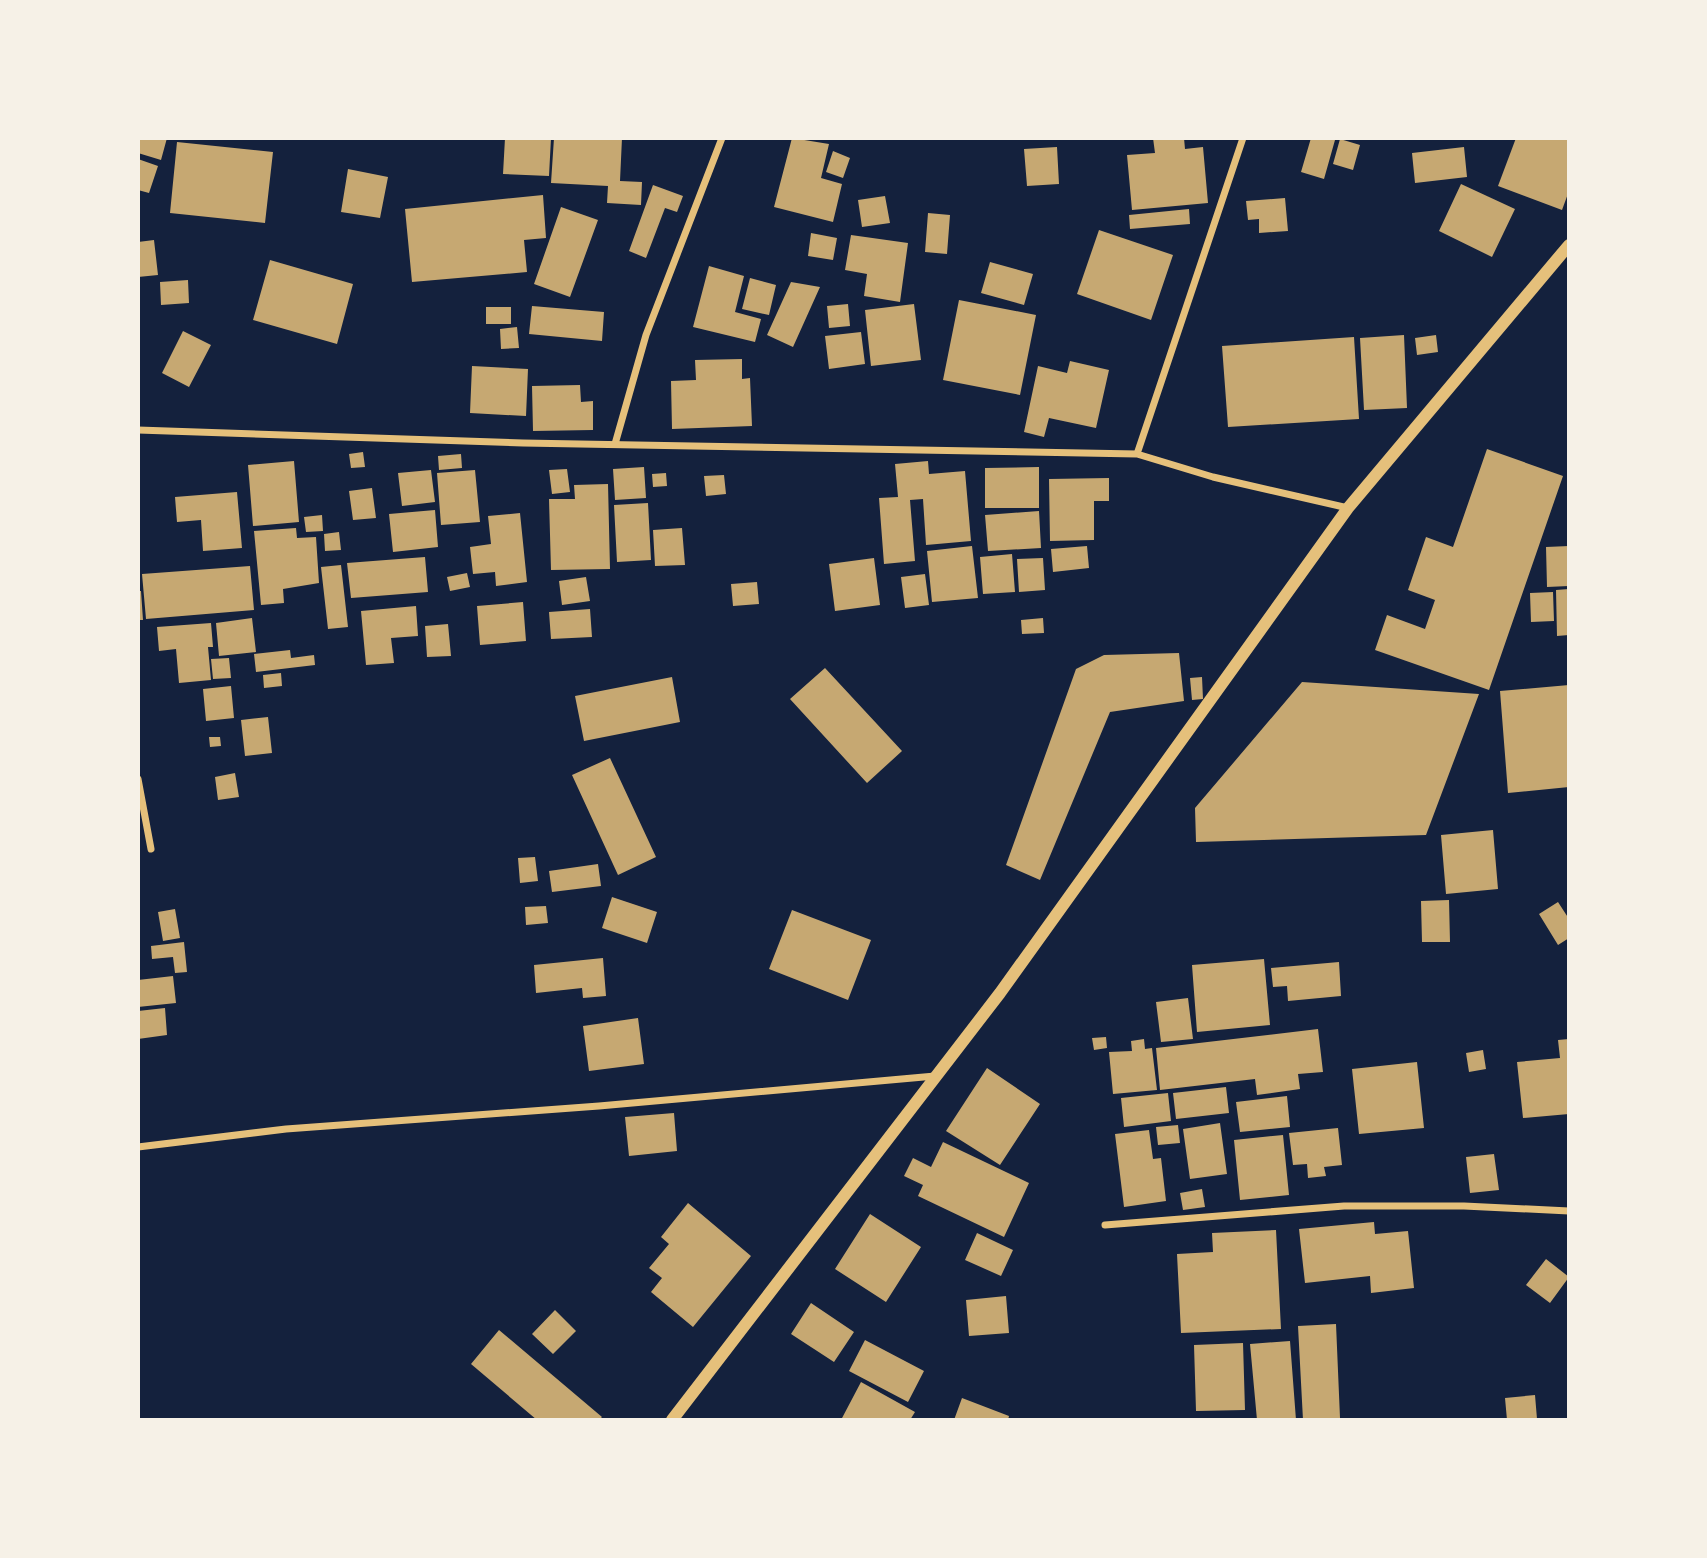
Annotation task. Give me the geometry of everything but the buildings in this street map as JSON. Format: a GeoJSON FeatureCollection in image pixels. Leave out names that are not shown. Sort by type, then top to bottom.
{"type":"FeatureCollection","features":[{"type":"Feature","properties":{"kind":"street"},"geometry":{"type":"LineString","coordinates":[[615,444],[646,335],[722,138]]}},
{"type":"Feature","properties":{"kind":"street"},"geometry":{"type":"LineString","coordinates":[[1137,454],[1243,138]]}},
{"type":"Feature","properties":{"kind":"street"},"geometry":{"type":"LineString","coordinates":[[673,1420],[1000,993],[1348,508],[1569,244]]}},
{"type":"Feature","properties":{"kind":"street"},"geometry":{"type":"LineString","coordinates":[[138,430],[615,444],[1137,454],[1213,477],[1348,508]]}},
{"type":"Feature","properties":{"kind":"street"},"geometry":{"type":"LineString","coordinates":[[138,779],[151,849]]}},
{"type":"Feature","properties":{"kind":"street"},"geometry":{"type":"LineString","coordinates":[[138,1147],[286,1129],[599,1106],[935,1076]]}},
{"type":"Feature","properties":{"kind":"street"},"geometry":{"type":"LineString","coordinates":[[1105,1225],[1344,1206],[1464,1206],[1569,1211]]}}]}
